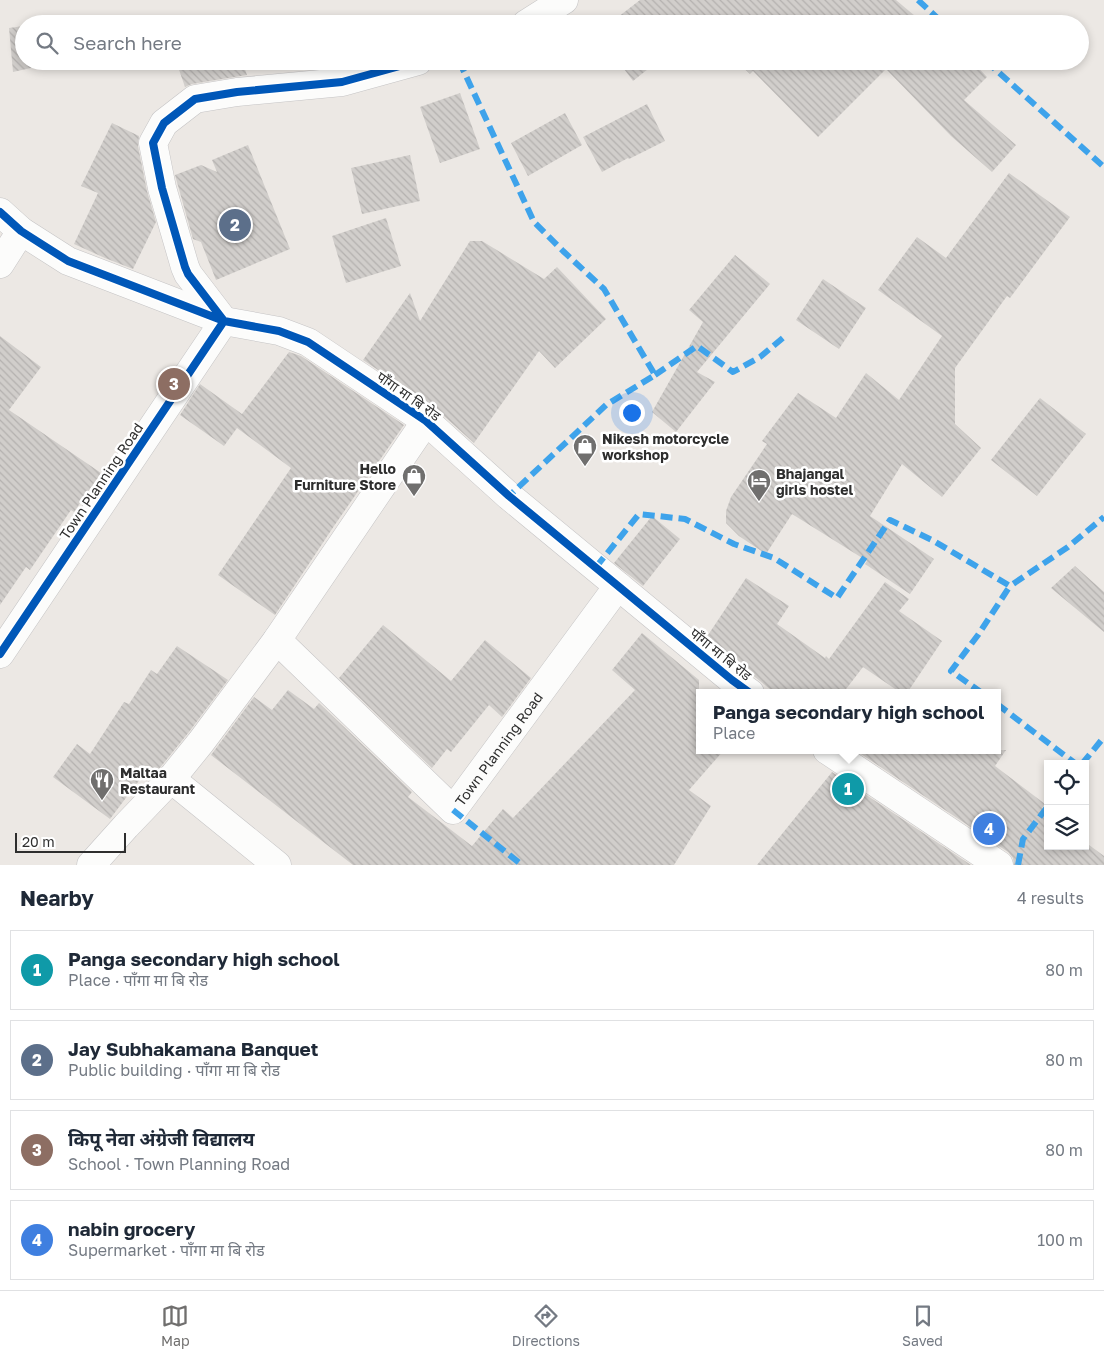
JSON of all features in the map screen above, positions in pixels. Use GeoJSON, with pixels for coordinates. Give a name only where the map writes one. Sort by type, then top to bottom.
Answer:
{"type":"FeatureCollection","features":[{"type":"Feature","properties":{"kind":"street"},"geometry":{"type":"LineString","coordinates":[[540,15],[564,0]]}},
{"type":"Feature","properties":{"kind":"street"},"geometry":{"type":"LineString","coordinates":[[224,321],[188,274],[182,258],[162,188],[153,143],[164,123],[195,99],[237,92],[342,82],[385,70]]}},
{"type":"Feature","properties":{"kind":"street","name":"पाँगा मा बि रोड"},"geometry":{"type":"LineString","coordinates":[[0,212],[21,231],[68,261],[224,321],[279,331],[308,342],[426,421],[509,496],[744,689]]}},
{"type":"Feature","properties":{"kind":"street"},"geometry":{"type":"LineString","coordinates":[[0,264],[21,231]]}},
{"type":"Feature","properties":{"kind":"street","name":"Town Planning Road"},"geometry":{"type":"LineString","coordinates":[[0,654],[224,321]]}},
{"type":"Feature","properties":{"kind":"street"},"geometry":{"type":"LineString","coordinates":[[91,865],[171,779],[278,640],[426,421]]}},
{"type":"Feature","properties":{"kind":"street","name":"Town Planning Road"},"geometry":{"type":"LineString","coordinates":[[278,640],[453,810],[618,586]]}},
{"type":"Feature","properties":{"kind":"street"},"geometry":{"type":"LineString","coordinates":[[833,754],[999,865]]}},
{"type":"Feature","properties":{"kind":"street"},"geometry":{"type":"LineString","coordinates":[[171,779],[276,865]]}},
{"type":"Feature","properties":{"kind":"building"},"geometry":{"type":"Polygon","coordinates":[[[640,0],[896,0],[914,15],[621,15],[640,0]]]}},
{"type":"Feature","properties":{"kind":"building"},"geometry":{"type":"Polygon","coordinates":[[[15,27],[15,70],[22,70],[13,72],[9,28],[15,27]]]}},
{"type":"Feature","properties":{"kind":"building"},"geometry":{"type":"Polygon","coordinates":[[[179,70],[245,70],[247,75],[192,84],[185,87],[179,70]]]}},
{"type":"Feature","properties":{"kind":"building"},"geometry":{"type":"Polygon","coordinates":[[[625,70],[647,70],[633,81],[625,70]]]}},
{"type":"Feature","properties":{"kind":"building"},"geometry":{"type":"Polygon","coordinates":[[[746,70],[885,70],[818,137],[753,71],[750,74],[746,70]]]}},
{"type":"Feature","properties":{"kind":"building"},"geometry":{"type":"Polygon","coordinates":[[[887,70],[980,70],[987,77],[964,100],[1016,145],[992,172],[951,136],[887,70]]]}},
{"type":"Feature","properties":{"kind":"building"},"geometry":{"type":"Polygon","coordinates":[[[460,93],[480,149],[440,163],[420,107],[460,93]]]}},
{"type":"Feature","properties":{"kind":"building"},"geometry":{"type":"Polygon","coordinates":[[[647,104],[665,141],[602,172],[583,137],[647,104]]]}},
{"type":"Feature","properties":{"kind":"building"},"geometry":{"type":"Polygon","coordinates":[[[565,113],[582,145],[528,176],[511,143],[565,113]]]}},
{"type":"Feature","properties":{"kind":"building"},"geometry":{"type":"Polygon","coordinates":[[[112,123],[139,136],[138,146],[147,191],[156,222],[133,269],[74,244],[98,193],[81,186],[112,123]]]}},
{"type":"Feature","properties":{"kind":"building"},"geometry":{"type":"Polygon","coordinates":[[[248,145],[290,249],[216,280],[201,242],[193,239],[175,175],[201,165],[217,172],[212,160],[248,145]]]}},
{"type":"Feature","properties":{"kind":"building"},"geometry":{"type":"Polygon","coordinates":[[[410,155],[420,201],[362,214],[351,168],[410,155]]]}},
{"type":"Feature","properties":{"kind":"building"},"geometry":{"type":"Polygon","coordinates":[[[1009,173],[1070,217],[1010,298],[1007,296],[955,368],[955,424],[981,448],[942,497],[902,464],[870,516],[934,559],[910,594],[865,564],[867,561],[792,514],[766,554],[739,536],[726,523],[726,511],[731,497],[767,444],[762,441],[798,393],[836,418],[866,373],[899,400],[942,336],[878,290],[917,237],[946,258],[1009,173]]]}},
{"type":"Feature","properties":{"kind":"building"},"geometry":{"type":"Polygon","coordinates":[[[386,218],[401,266],[346,283],[332,236],[386,218]]]}},
{"type":"Feature","properties":{"kind":"building"},"geometry":{"type":"Polygon","coordinates":[[[470,241],[482,241],[544,279],[557,267],[606,319],[555,368],[539,351],[474,443],[435,408],[363,360],[410,293],[420,321],[470,241]]]}},
{"type":"Feature","properties":{"kind":"building"},"geometry":{"type":"Polygon","coordinates":[[[735,255],[770,284],[697,372],[715,382],[676,432],[652,412],[703,322],[689,310],[735,255]]]}},
{"type":"Feature","properties":{"kind":"building"},"geometry":{"type":"Polygon","coordinates":[[[823,279],[866,308],[839,349],[796,320],[823,279]]]}},
{"type":"Feature","properties":{"kind":"building"},"geometry":{"type":"Polygon","coordinates":[[[0,336],[41,367],[9,410],[101,473],[74,512],[71,510],[30,570],[26,567],[0,605],[0,336]]]}},
{"type":"Feature","properties":{"kind":"building"},"geometry":{"type":"Polygon","coordinates":[[[289,352],[301,356],[404,425],[275,615],[218,575],[291,468],[237,428],[224,446],[180,415],[200,384],[242,414],[289,352]]]}},
{"type":"Feature","properties":{"kind":"building"},"geometry":{"type":"Polygon","coordinates":[[[1040,398],[1086,434],[1037,496],[991,460],[1040,398]]]}},
{"type":"Feature","properties":{"kind":"building"},"geometry":{"type":"Polygon","coordinates":[[[652,516],[680,539],[643,586],[614,563],[652,516]]]}},
{"type":"Feature","properties":{"kind":"building"},"geometry":{"type":"Polygon","coordinates":[[[1075,566],[1104,592],[1104,632],[1051,588],[1075,566]]]}},
{"type":"Feature","properties":{"kind":"building"},"geometry":{"type":"Polygon","coordinates":[[[746,578],[789,606],[777,624],[825,658],[826,656],[829,659],[885,582],[909,599],[899,611],[942,641],[910,689],[895,689],[863,667],[846,689],[770,689],[706,638],[746,578]]]}},
{"type":"Feature","properties":{"kind":"building"},"geometry":{"type":"Polygon","coordinates":[[[383,625],[451,681],[485,640],[531,678],[502,717],[489,705],[451,752],[447,749],[432,768],[339,678],[383,625]]]}},
{"type":"Feature","properties":{"kind":"building"},"geometry":{"type":"Polygon","coordinates":[[[642,633],[699,680],[699,689],[696,689],[696,754],[720,754],[689,790],[711,806],[674,865],[353,865],[211,755],[254,697],[272,710],[288,690],[314,709],[319,703],[412,792],[408,797],[472,846],[503,809],[513,818],[635,690],[612,670],[642,633]]]}},
{"type":"Feature","properties":{"kind":"building"},"geometry":{"type":"Polygon","coordinates":[[[177,646],[228,680],[159,769],[157,771],[150,766],[110,819],[53,777],[77,744],[90,754],[124,702],[129,704],[151,670],[157,674],[177,646]]]}},
{"type":"Feature","properties":{"kind":"building"},"geometry":{"type":"Polygon","coordinates":[[[1001,750],[1006,750],[995,766],[1044,803],[1042,808],[1044,810],[1044,850],[1089,850],[1089,845],[1104,856],[1104,865],[1014,865],[1013,858],[1008,852],[861,754],[1001,754],[1001,750]]]}},
{"type":"Feature","properties":{"kind":"building"},"geometry":{"type":"Polygon","coordinates":[[[832,772],[971,865],[757,865],[832,772]]]}},
{"type":"Feature","properties":{"kind":"marked path"},"geometry":{"type":"LineString","coordinates":[[918,0],[934,15]]}},
{"type":"Feature","properties":{"kind":"marked path"},"geometry":{"type":"LineString","coordinates":[[463,70],[534,222],[604,289],[655,375],[606,405],[509,496]]}},
{"type":"Feature","properties":{"kind":"marked path"},"geometry":{"type":"LineString","coordinates":[[996,70],[1104,167]]}},
{"type":"Feature","properties":{"kind":"marked path"},"geometry":{"type":"LineString","coordinates":[[655,375],[697,346],[733,372],[760,357],[784,337]]}},
{"type":"Feature","properties":{"kind":"marked path"},"geometry":{"type":"LineString","coordinates":[[596,567],[639,514],[685,519],[734,544],[774,558],[837,598],[890,520],[932,540],[1010,586],[1068,547],[1104,517]]}},
{"type":"Feature","properties":{"kind":"marked path"},"geometry":{"type":"LineString","coordinates":[[976,689],[951,671],[978,635],[1010,586]]}},
{"type":"Feature","properties":{"kind":"marked path"},"geometry":{"type":"LineString","coordinates":[[1001,707],[1071,760]]}},
{"type":"Feature","properties":{"kind":"marked path"},"geometry":{"type":"LineString","coordinates":[[1085,760],[1104,737]]}},
{"type":"Feature","properties":{"kind":"marked path"},"geometry":{"type":"LineString","coordinates":[[453,810],[522,865]]}},
{"type":"Feature","properties":{"kind":"marked path"},"geometry":{"type":"LineString","coordinates":[[1018,865],[1023,839],[1044,811]]}},
{"type":"Feature","properties":{"kind":"cycle path"},"geometry":{"type":"LineString","coordinates":[[0,654],[224,321],[188,274],[185,267],[162,188],[153,143],[164,123],[195,99],[237,92],[342,82],[385,70]]}},
{"type":"Feature","properties":{"kind":"cycle path"},"geometry":{"type":"LineString","coordinates":[[0,212],[21,231],[68,261],[224,321],[279,331],[308,342],[426,421],[509,496],[744,689]]}},
{"type":"Feature","properties":{"kind":"place","name":"Jay Subhakamana Banquet"},"geometry":{"type":"Point","coordinates":[235,225]}},
{"type":"Feature","properties":{"kind":"place","name":"किपू नेवा अंग्रेजी विद्यालय"},"geometry":{"type":"Point","coordinates":[174,384]}},
{"type":"Feature","properties":{"kind":"place","name":"Nikesh motorcycle workshop"},"geometry":{"type":"Point","coordinates":[585,467]}},
{"type":"Feature","properties":{"kind":"place","name":"Hello Furniture Store"},"geometry":{"type":"Point","coordinates":[414,497]}},
{"type":"Feature","properties":{"kind":"place","name":"Bhajangal girls hostel"},"geometry":{"type":"Point","coordinates":[759,502]}},
{"type":"Feature","properties":{"kind":"place","name":"Panga secondary high school"},"geometry":{"type":"Point","coordinates":[848,789]}},
{"type":"Feature","properties":{"kind":"place","name":"Maltaa Restaurant"},"geometry":{"type":"Point","coordinates":[102,801]}},
{"type":"Feature","properties":{"kind":"place","name":"nabin grocery"},"geometry":{"type":"Point","coordinates":[989,829]}}]}
